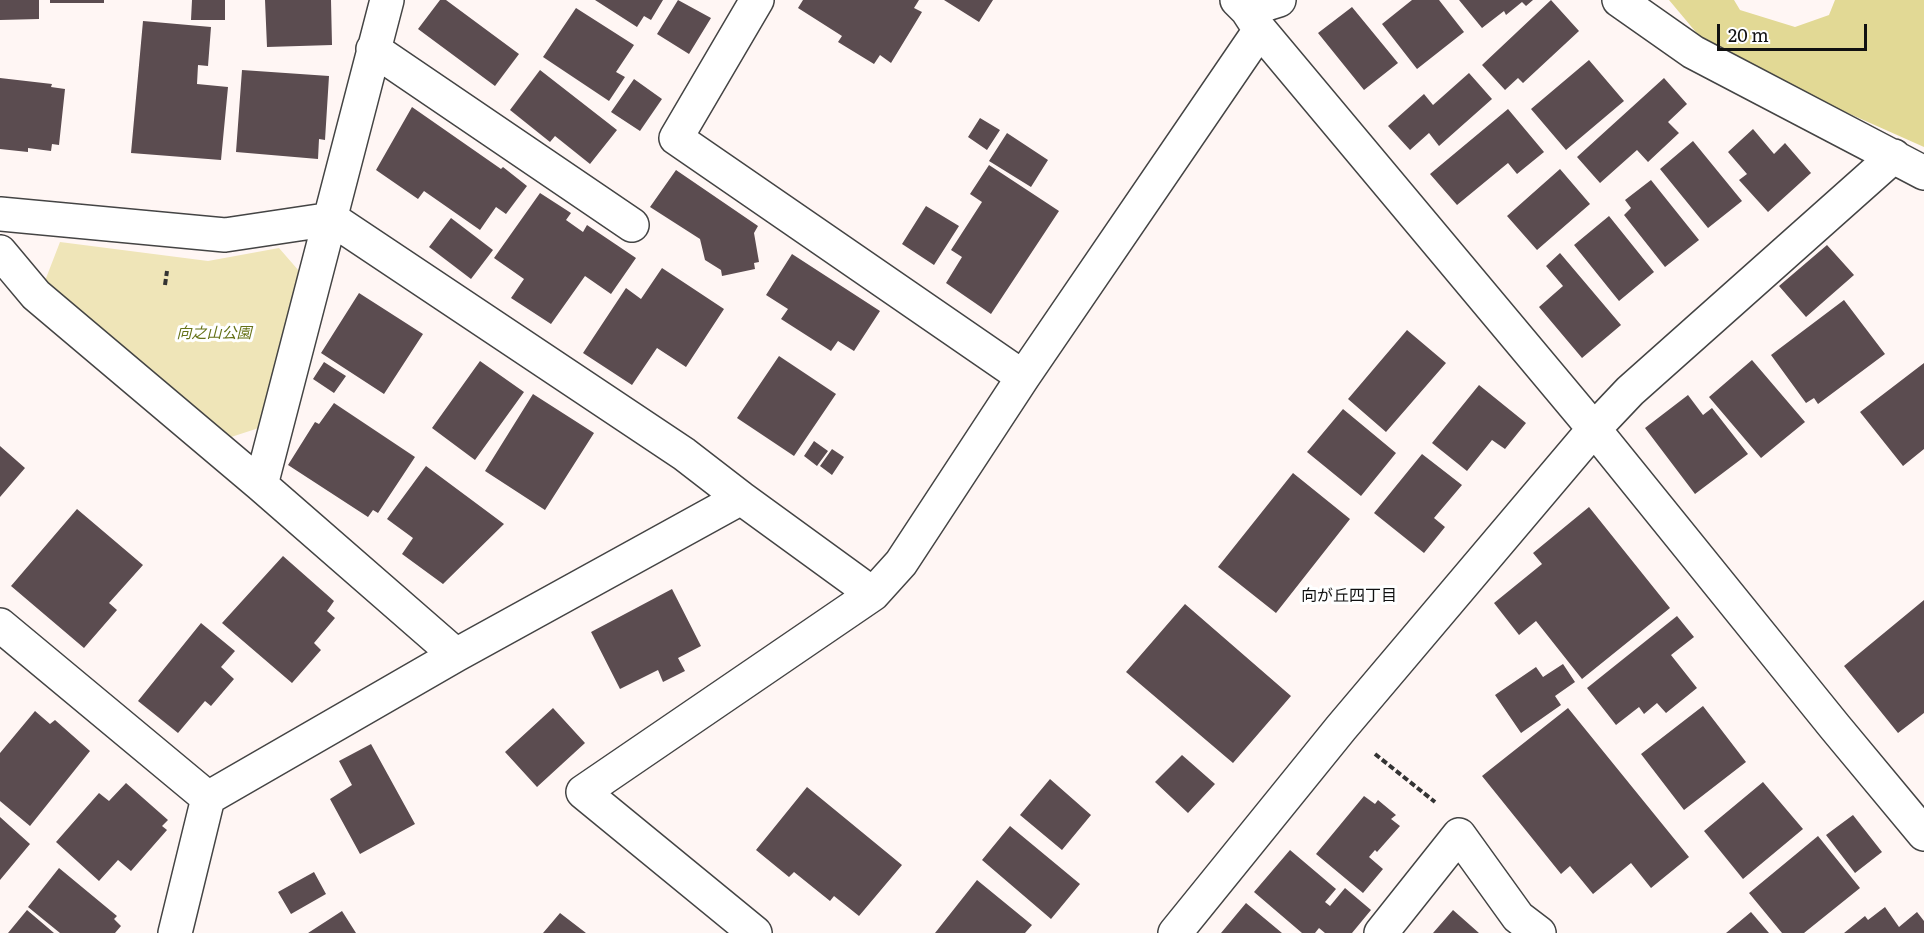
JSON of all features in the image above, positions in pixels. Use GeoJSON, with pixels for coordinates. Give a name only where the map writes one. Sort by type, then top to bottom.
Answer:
{"type":"FeatureCollection","features":[{"type":"Feature","properties":{"kind":"street"},"geometry":{"type":"LineString","coordinates":[[261,485],[332,219],[387,0]]}},
{"type":"Feature","properties":{"kind":"street"},"geometry":{"type":"LineString","coordinates":[[757,0],[676,138],[1023,377]]}},
{"type":"Feature","properties":{"kind":"street"},"geometry":{"type":"LineString","coordinates":[[755,933],[583,792],[873,594],[901,563],[1023,377],[1248,13],[1279,0]]}},
{"type":"Feature","properties":{"kind":"street"},"geometry":{"type":"LineString","coordinates":[[1619,0],[1693,52],[1924,173]]}},
{"type":"Feature","properties":{"kind":"street"},"geometry":{"type":"LineString","coordinates":[[1248,13],[1594,429],[1835,728],[1924,834]]}},
{"type":"Feature","properties":{"kind":"street"},"geometry":{"type":"LineString","coordinates":[[373,49],[632,225]]}},
{"type":"Feature","properties":{"kind":"street"},"geometry":{"type":"LineString","coordinates":[[1175,933],[1341,728],[1594,429],[1630,391],[1894,156]]}},
{"type":"Feature","properties":{"kind":"street"},"geometry":{"type":"LineString","coordinates":[[0,214],[225,235],[332,219],[684,454],[873,594]]}},
{"type":"Feature","properties":{"kind":"street"},"geometry":{"type":"LineString","coordinates":[[0,252],[36,295],[261,485],[456,655]]}},
{"type":"Feature","properties":{"kind":"street"},"geometry":{"type":"LineString","coordinates":[[175,933],[208,798],[456,655],[741,498]]}},
{"type":"Feature","properties":{"kind":"street"},"geometry":{"type":"LineString","coordinates":[[0,625],[208,798]]}},
{"type":"Feature","properties":{"kind":"street"},"geometry":{"type":"LineString","coordinates":[[1381,933],[1460,835],[1518,917],[1539,933]]}},
{"type":"Feature","properties":{"kind":"path"},"geometry":{"type":"LineString","coordinates":[[1370,750],[1440,806]]}},
{"type":"Feature","properties":{"kind":"green space","name":"向之山公園"},"geometry":{"type":"Polygon","coordinates":[[[60,242],[208,261],[279,248],[306,279],[265,426],[225,439],[43,286],[60,242]]]}},
{"type":"Feature","properties":{"kind":"shaded area"},"geometry":{"type":"Polygon","coordinates":[[[1669,0],[1734,0],[1740,10],[1795,27],[1829,15],[1835,0],[1924,0],[1924,147],[1814,98],[1700,37],[1669,0]]]}},
{"type":"Feature","properties":{"kind":"building"},"geometry":{"type":"Polygon","coordinates":[[[0,0],[39,0],[39,19],[0,20],[0,0]]]}},
{"type":"Feature","properties":{"kind":"building"},"geometry":{"type":"Polygon","coordinates":[[[50,0],[104,0],[104,3],[50,3],[50,0]]]}},
{"type":"Feature","properties":{"kind":"building"},"geometry":{"type":"Polygon","coordinates":[[[192,0],[225,0],[225,20],[191,20],[192,0]]]}},
{"type":"Feature","properties":{"kind":"building"},"geometry":{"type":"Polygon","coordinates":[[[265,0],[331,0],[332,45],[267,47],[265,0]]]}},
{"type":"Feature","properties":{"kind":"building"},"geometry":{"type":"Polygon","coordinates":[[[440,0],[446,0],[519,54],[495,86],[418,29],[440,0]]]}},
{"type":"Feature","properties":{"kind":"building"},"geometry":{"type":"Polygon","coordinates":[[[595,0],[663,0],[651,20],[644,16],[637,27],[595,0]]]}},
{"type":"Feature","properties":{"kind":"building"},"geometry":{"type":"Polygon","coordinates":[[[678,0],[711,18],[689,54],[657,34],[678,0]]]}},
{"type":"Feature","properties":{"kind":"building"},"geometry":{"type":"Polygon","coordinates":[[[803,0],[919,0],[914,8],[922,12],[891,63],[880,55],[874,64],[838,42],[842,36],[798,8],[803,0]]]}},
{"type":"Feature","properties":{"kind":"building"},"geometry":{"type":"Polygon","coordinates":[[[944,0],[993,0],[979,22],[944,0]]]}},
{"type":"Feature","properties":{"kind":"building"},"geometry":{"type":"Polygon","coordinates":[[[1412,0],[1439,0],[1464,32],[1417,69],[1382,24],[1412,0]]]}},
{"type":"Feature","properties":{"kind":"building"},"geometry":{"type":"Polygon","coordinates":[[[1459,0],[1533,0],[1526,6],[1522,2],[1506,15],[1504,11],[1482,28],[1459,0]]]}},
{"type":"Feature","properties":{"kind":"building"},"geometry":{"type":"Polygon","coordinates":[[[1551,0],[1579,31],[1523,83],[1518,78],[1505,90],[1482,65],[1551,0]]]}},
{"type":"Feature","properties":{"kind":"building"},"geometry":{"type":"Polygon","coordinates":[[[1352,7],[1398,63],[1364,90],[1318,33],[1352,7]]]}},
{"type":"Feature","properties":{"kind":"building"},"geometry":{"type":"Polygon","coordinates":[[[576,8],[634,45],[616,72],[625,77],[609,101],[543,57],[576,8]]]}},
{"type":"Feature","properties":{"kind":"building"},"geometry":{"type":"Polygon","coordinates":[[[143,21],[211,27],[208,66],[198,65],[197,84],[228,87],[221,160],[131,153],[143,21]]]}},
{"type":"Feature","properties":{"kind":"building"},"geometry":{"type":"Polygon","coordinates":[[[1589,60],[1624,101],[1566,150],[1531,109],[1589,60]]]}},
{"type":"Feature","properties":{"kind":"building"},"geometry":{"type":"Polygon","coordinates":[[[242,70],[329,76],[325,140],[319,139],[318,159],[236,152],[242,70]]]}},
{"type":"Feature","properties":{"kind":"building"},"geometry":{"type":"Polygon","coordinates":[[[540,70],[617,130],[590,164],[555,136],[550,142],[510,110],[540,70]]]}},
{"type":"Feature","properties":{"kind":"building"},"geometry":{"type":"Polygon","coordinates":[[[1469,73],[1492,99],[1439,146],[1429,133],[1410,150],[1388,126],[1424,94],[1433,105],[1469,73]]]}},
{"type":"Feature","properties":{"kind":"building"},"geometry":{"type":"Polygon","coordinates":[[[0,78],[52,84],[51,87],[65,89],[59,145],[52,144],[51,151],[28,148],[28,152],[0,149],[0,78]]]}},
{"type":"Feature","properties":{"kind":"building"},"geometry":{"type":"Polygon","coordinates":[[[1664,78],[1687,104],[1668,122],[1679,133],[1648,162],[1637,150],[1600,183],[1577,157],[1664,78]]]}},
{"type":"Feature","properties":{"kind":"building"},"geometry":{"type":"Polygon","coordinates":[[[634,79],[662,99],[640,131],[611,112],[634,79]]]}},
{"type":"Feature","properties":{"kind":"building"},"geometry":{"type":"Polygon","coordinates":[[[412,107],[501,169],[503,167],[527,186],[506,214],[496,207],[480,230],[424,191],[418,199],[376,170],[412,107]]]}},
{"type":"Feature","properties":{"kind":"building"},"geometry":{"type":"Polygon","coordinates":[[[1508,109],[1544,152],[1517,174],[1508,163],[1457,205],[1430,174],[1508,109]]]}},
{"type":"Feature","properties":{"kind":"building"},"geometry":{"type":"Polygon","coordinates":[[[980,118],[1000,130],[987,150],[968,137],[980,118]]]}},
{"type":"Feature","properties":{"kind":"building"},"geometry":{"type":"Polygon","coordinates":[[[1753,129],[1774,154],[1785,143],[1811,173],[1768,212],[1739,180],[1747,174],[1728,152],[1753,129]]]}},
{"type":"Feature","properties":{"kind":"building"},"geometry":{"type":"Polygon","coordinates":[[[1007,133],[1048,160],[1031,187],[989,161],[1007,133]]]}},
{"type":"Feature","properties":{"kind":"building"},"geometry":{"type":"Polygon","coordinates":[[[1693,141],[1742,201],[1708,228],[1660,169],[1693,141]]]}},
{"type":"Feature","properties":{"kind":"building"},"geometry":{"type":"Polygon","coordinates":[[[989,165],[1059,211],[991,314],[946,283],[962,257],[951,250],[982,202],[970,194],[989,165]]]}},
{"type":"Feature","properties":{"kind":"building"},"geometry":{"type":"Polygon","coordinates":[[[1560,169],[1590,204],[1537,250],[1507,216],[1560,169]]]}},
{"type":"Feature","properties":{"kind":"building"},"geometry":{"type":"Polygon","coordinates":[[[676,170],[758,226],[754,233],[759,262],[754,263],[755,269],[722,276],[721,270],[705,260],[700,239],[650,207],[676,170]]]}},
{"type":"Feature","properties":{"kind":"building"},"geometry":{"type":"Polygon","coordinates":[[[1651,180],[1699,240],[1665,267],[1624,215],[1631,208],[1625,200],[1651,180]]]}},
{"type":"Feature","properties":{"kind":"building"},"geometry":{"type":"Polygon","coordinates":[[[540,193],[571,213],[566,220],[583,232],[587,225],[636,258],[611,294],[585,276],[551,324],[511,298],[524,279],[494,258],[540,193]]]}},
{"type":"Feature","properties":{"kind":"building"},"geometry":{"type":"Polygon","coordinates":[[[926,206],[959,226],[934,265],[902,244],[926,206]]]}},
{"type":"Feature","properties":{"kind":"building"},"geometry":{"type":"Polygon","coordinates":[[[1609,216],[1654,272],[1619,301],[1574,245],[1609,216]]]}},
{"type":"Feature","properties":{"kind":"building"},"geometry":{"type":"Polygon","coordinates":[[[451,218],[493,250],[471,279],[429,247],[451,218]]]}},
{"type":"Feature","properties":{"kind":"building"},"geometry":{"type":"Polygon","coordinates":[[[1827,245],[1854,275],[1806,317],[1779,286],[1827,245]]]}},
{"type":"Feature","properties":{"kind":"building"},"geometry":{"type":"Polygon","coordinates":[[[1560,253],[1621,325],[1582,358],[1539,307],[1563,286],[1546,266],[1560,253]]]}},
{"type":"Feature","properties":{"kind":"building"},"geometry":{"type":"Polygon","coordinates":[[[792,254],[880,311],[854,351],[838,341],[831,351],[781,319],[788,309],[766,295],[792,254]]]}},
{"type":"Feature","properties":{"kind":"building"},"geometry":{"type":"Polygon","coordinates":[[[662,268],[724,309],[686,367],[657,348],[632,385],[583,353],[626,288],[641,299],[662,268]]]}},
{"type":"Feature","properties":{"kind":"building"},"geometry":{"type":"Polygon","coordinates":[[[359,293],[423,334],[384,394],[321,353],[359,293]]]}},
{"type":"Feature","properties":{"kind":"building"},"geometry":{"type":"Polygon","coordinates":[[[1844,300],[1885,354],[1818,404],[1814,398],[1806,403],[1771,355],[1844,300]]]}},
{"type":"Feature","properties":{"kind":"building"},"geometry":{"type":"Polygon","coordinates":[[[1407,330],[1446,363],[1386,432],[1348,399],[1407,330]]]}},
{"type":"Feature","properties":{"kind":"building"},"geometry":{"type":"Polygon","coordinates":[[[779,356],[836,394],[794,456],[737,418],[779,356]]]}},
{"type":"Feature","properties":{"kind":"building"},"geometry":{"type":"Polygon","coordinates":[[[1752,360],[1805,422],[1761,458],[1709,397],[1752,360]]]}},
{"type":"Feature","properties":{"kind":"building"},"geometry":{"type":"Polygon","coordinates":[[[480,361],[524,392],[475,460],[432,428],[480,361]]]}},
{"type":"Feature","properties":{"kind":"building"},"geometry":{"type":"Polygon","coordinates":[[[324,362],[346,376],[334,393],[313,379],[324,362]]]}},
{"type":"Feature","properties":{"kind":"building"},"geometry":{"type":"Polygon","coordinates":[[[1924,363],[1924,449],[1903,466],[1860,412],[1924,363]]]}},
{"type":"Feature","properties":{"kind":"building"},"geometry":{"type":"Polygon","coordinates":[[[1479,385],[1526,423],[1505,449],[1492,440],[1467,471],[1432,443],[1479,385]]]}},
{"type":"Feature","properties":{"kind":"building"},"geometry":{"type":"Polygon","coordinates":[[[533,394],[594,433],[545,510],[485,471],[533,394]]]}},
{"type":"Feature","properties":{"kind":"building"},"geometry":{"type":"Polygon","coordinates":[[[1688,395],[1703,415],[1712,408],[1748,454],[1695,494],[1645,428],[1688,395]]]}},
{"type":"Feature","properties":{"kind":"building"},"geometry":{"type":"Polygon","coordinates":[[[334,403],[415,457],[378,513],[373,510],[368,517],[288,465],[315,422],[319,424],[334,403]]]}},
{"type":"Feature","properties":{"kind":"building"},"geometry":{"type":"Polygon","coordinates":[[[1343,409],[1396,453],[1361,496],[1307,452],[1343,409]]]}},
{"type":"Feature","properties":{"kind":"building"},"geometry":{"type":"Polygon","coordinates":[[[814,441],[828,451],[817,466],[804,456],[814,441]]]}},
{"type":"Feature","properties":{"kind":"building"},"geometry":{"type":"Polygon","coordinates":[[[0,446],[25,468],[0,497],[0,446]]]}},
{"type":"Feature","properties":{"kind":"building"},"geometry":{"type":"Polygon","coordinates":[[[832,449],[844,457],[832,475],[820,466],[832,449]]]}},
{"type":"Feature","properties":{"kind":"building"},"geometry":{"type":"Polygon","coordinates":[[[1422,454],[1462,485],[1434,518],[1445,527],[1424,553],[1374,513],[1422,454]]]}},
{"type":"Feature","properties":{"kind":"building"},"geometry":{"type":"Polygon","coordinates":[[[426,466],[504,524],[443,584],[402,554],[413,538],[387,519],[426,466]]]}},
{"type":"Feature","properties":{"kind":"building"},"geometry":{"type":"Polygon","coordinates":[[[1293,473],[1350,519],[1276,613],[1218,567],[1293,473]]]}},
{"type":"Feature","properties":{"kind":"building"},"geometry":{"type":"Polygon","coordinates":[[[1589,507],[1670,608],[1582,679],[1536,621],[1519,635],[1494,603],[1542,564],[1533,553],[1589,507]]]}},
{"type":"Feature","properties":{"kind":"building"},"geometry":{"type":"Polygon","coordinates":[[[77,509],[143,565],[109,603],[117,610],[84,648],[11,586],[77,509]]]}},
{"type":"Feature","properties":{"kind":"building"},"geometry":{"type":"Polygon","coordinates":[[[283,556],[334,601],[327,611],[335,618],[314,643],[321,650],[292,683],[222,623],[283,556]]]}},
{"type":"Feature","properties":{"kind":"building"},"geometry":{"type":"Polygon","coordinates":[[[672,589],[701,646],[678,658],[685,671],[663,682],[658,670],[620,689],[591,632],[672,589]]]}},
{"type":"Feature","properties":{"kind":"building"},"geometry":{"type":"Polygon","coordinates":[[[1924,600],[1924,713],[1898,733],[1844,666],[1924,600]]]}},
{"type":"Feature","properties":{"kind":"building"},"geometry":{"type":"Polygon","coordinates":[[[1185,604],[1291,696],[1233,763],[1126,672],[1185,604]]]}},
{"type":"Feature","properties":{"kind":"building"},"geometry":{"type":"Polygon","coordinates":[[[1677,616],[1694,637],[1671,655],[1697,688],[1666,713],[1657,703],[1644,714],[1639,707],[1616,725],[1587,688],[1677,616]]]}},
{"type":"Feature","properties":{"kind":"building"},"geometry":{"type":"Polygon","coordinates":[[[201,623],[235,651],[221,667],[234,679],[211,706],[205,701],[178,733],[138,701],[201,623]]]}},
{"type":"Feature","properties":{"kind":"building"},"geometry":{"type":"Polygon","coordinates":[[[1563,664],[1575,682],[1555,696],[1561,705],[1521,733],[1495,695],[1536,667],[1543,677],[1563,664]]]}},
{"type":"Feature","properties":{"kind":"building"},"geometry":{"type":"Polygon","coordinates":[[[1703,706],[1746,762],[1684,810],[1641,754],[1703,706]]]}},
{"type":"Feature","properties":{"kind":"building"},"geometry":{"type":"Polygon","coordinates":[[[553,708],[585,743],[537,787],[505,752],[553,708]]]}},
{"type":"Feature","properties":{"kind":"building"},"geometry":{"type":"Polygon","coordinates":[[[1568,708],[1689,857],[1651,888],[1631,863],[1593,894],[1570,866],[1561,874],[1482,776],[1568,708]]]}},
{"type":"Feature","properties":{"kind":"building"},"geometry":{"type":"Polygon","coordinates":[[[35,711],[50,724],[55,720],[90,751],[30,826],[0,801],[0,753],[35,711]]]}},
{"type":"Feature","properties":{"kind":"building"},"geometry":{"type":"Polygon","coordinates":[[[371,744],[415,824],[360,854],[330,799],[352,785],[339,761],[371,744]]]}},
{"type":"Feature","properties":{"kind":"building"},"geometry":{"type":"Polygon","coordinates":[[[1182,755],[1215,784],[1188,813],[1155,782],[1182,755]]]}},
{"type":"Feature","properties":{"kind":"building"},"geometry":{"type":"Polygon","coordinates":[[[1050,779],[1091,815],[1062,850],[1020,815],[1050,779]]]}},
{"type":"Feature","properties":{"kind":"building"},"geometry":{"type":"Polygon","coordinates":[[[1763,782],[1803,829],[1743,879],[1704,831],[1763,782]]]}},
{"type":"Feature","properties":{"kind":"building"},"geometry":{"type":"Polygon","coordinates":[[[126,783],[168,820],[162,826],[167,830],[131,871],[118,860],[99,881],[56,842],[99,793],[109,801],[126,783]]]}},
{"type":"Feature","properties":{"kind":"building"},"geometry":{"type":"Polygon","coordinates":[[[807,787],[902,865],[859,916],[834,896],[830,901],[794,872],[789,877],[756,850],[807,787]]]}},
{"type":"Feature","properties":{"kind":"building"},"geometry":{"type":"Polygon","coordinates":[[[1364,796],[1375,804],[1378,800],[1396,815],[1391,819],[1400,826],[1377,852],[1375,850],[1369,857],[1383,869],[1363,893],[1316,854],[1364,796]]]}},
{"type":"Feature","properties":{"kind":"building"},"geometry":{"type":"Polygon","coordinates":[[[1853,815],[1882,852],[1855,873],[1826,835],[1853,815]]]}},
{"type":"Feature","properties":{"kind":"building"},"geometry":{"type":"Polygon","coordinates":[[[0,817],[30,844],[0,880],[0,817]]]}},
{"type":"Feature","properties":{"kind":"building"},"geometry":{"type":"Polygon","coordinates":[[[1010,826],[1080,884],[1051,919],[982,860],[1010,826]]]}},
{"type":"Feature","properties":{"kind":"building"},"geometry":{"type":"Polygon","coordinates":[[[1818,836],[1860,888],[1804,933],[1782,933],[1749,893],[1818,836]]]}},
{"type":"Feature","properties":{"kind":"building"},"geometry":{"type":"Polygon","coordinates":[[[1290,850],[1336,889],[1325,902],[1330,906],[1345,888],[1371,910],[1352,933],[1325,933],[1319,928],[1315,933],[1302,933],[1254,892],[1290,850]]]}},
{"type":"Feature","properties":{"kind":"building"},"geometry":{"type":"Polygon","coordinates":[[[59,868],[117,916],[114,919],[121,926],[115,933],[60,933],[28,907],[59,868]]]}},
{"type":"Feature","properties":{"kind":"building"},"geometry":{"type":"Polygon","coordinates":[[[314,872],[326,894],[291,914],[278,892],[314,872]]]}},
{"type":"Feature","properties":{"kind":"building"},"geometry":{"type":"Polygon","coordinates":[[[977,880],[1032,925],[1025,933],[935,933],[977,880]]]}},
{"type":"Feature","properties":{"kind":"building"},"geometry":{"type":"Polygon","coordinates":[[[1246,903],[1282,933],[1221,933],[1246,903]]]}},
{"type":"Feature","properties":{"kind":"building"},"geometry":{"type":"Polygon","coordinates":[[[1885,907],[1899,927],[1917,912],[1924,921],[1924,933],[1844,933],[1865,916],[1868,920],[1885,907]]]}},
{"type":"Feature","properties":{"kind":"building"},"geometry":{"type":"Polygon","coordinates":[[[27,910],[54,933],[8,933],[27,910]]]}},
{"type":"Feature","properties":{"kind":"building"},"geometry":{"type":"Polygon","coordinates":[[[1453,910],[1479,933],[1433,933],[1453,910]]]}},
{"type":"Feature","properties":{"kind":"building"},"geometry":{"type":"Polygon","coordinates":[[[342,911],[356,933],[308,933],[342,911]]]}},
{"type":"Feature","properties":{"kind":"building"},"geometry":{"type":"Polygon","coordinates":[[[1751,912],[1769,933],[1726,933],[1751,912]]]}},
{"type":"Feature","properties":{"kind":"building"},"geometry":{"type":"Polygon","coordinates":[[[560,913],[586,933],[543,933],[560,913]]]}},
{"type":"Feature","properties":{"kind":"district","name":"向が丘四丁目"},"geometry":{"type":"Point","coordinates":[1349,596]}}]}
